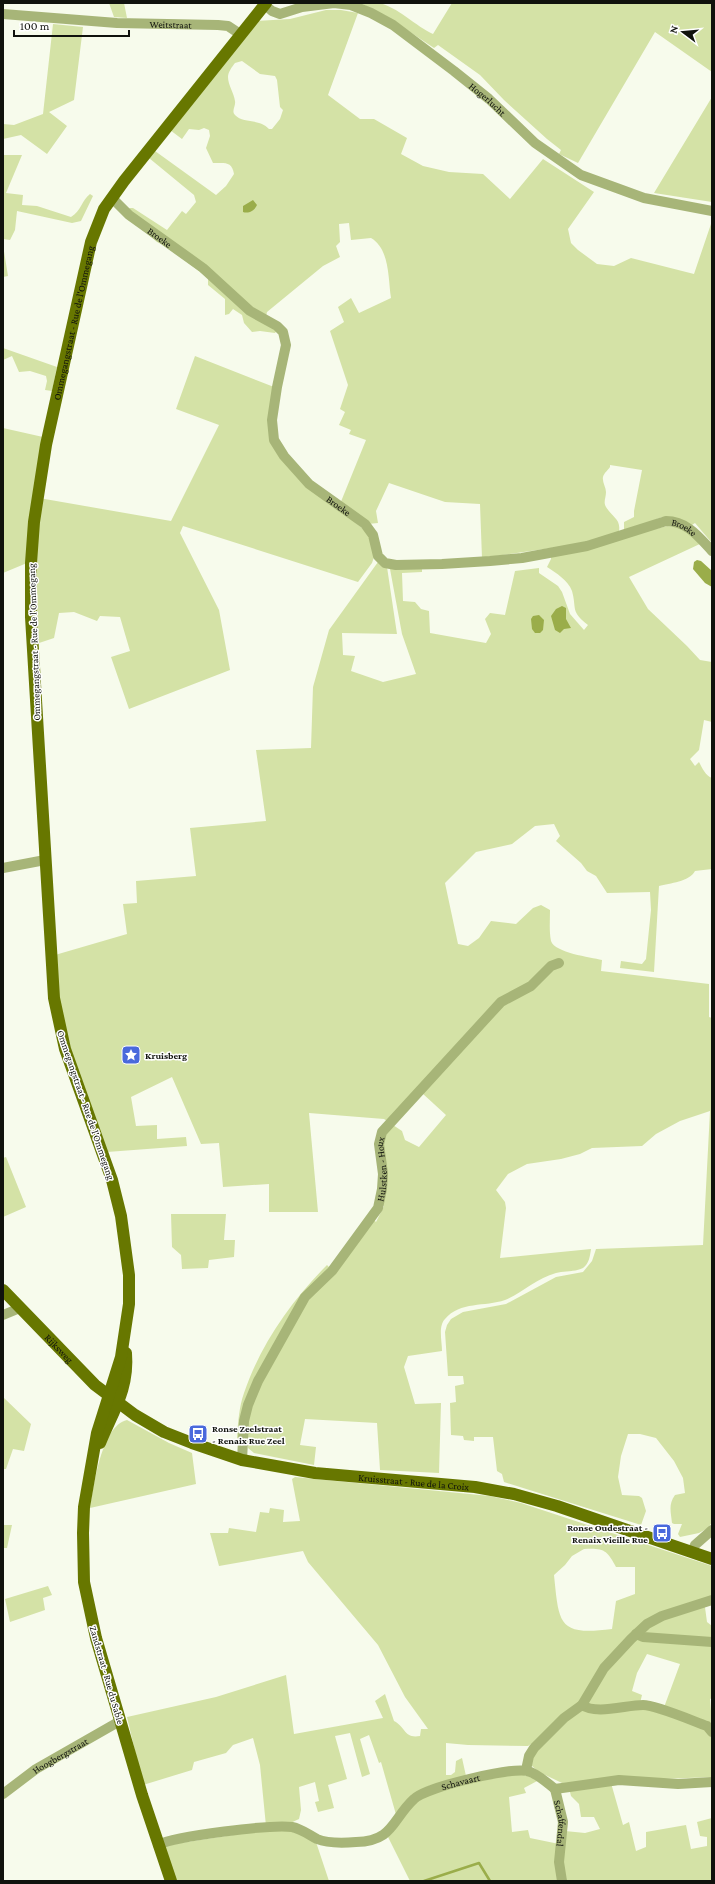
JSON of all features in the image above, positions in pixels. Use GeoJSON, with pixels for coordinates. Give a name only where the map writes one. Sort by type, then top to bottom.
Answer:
{"type":"FeatureCollection","features":[{"type":"Feature","properties":{"kind":"main road","name":"Ommegangstraat - Rue de l'Ommegang"},"geometry":{"type":"LineString","coordinates":[[108,1394],[121,1357],[130,1289],[122,1224],[108,1166],[64,1049],[52,972],[31,610],[31,563],[35,509],[47,439],[91,242],[100,217],[112,198],[265,4]]}},
{"type":"Feature","properties":{"kind":"main road","name":"Rijksweg"},"geometry":{"type":"LineString","coordinates":[[3,1290],[95,1385],[119,1403]]}},
{"type":"Feature","properties":{"kind":"main road","name":"Ommegangstraat - Rue de l'Ommegang"},"geometry":{"type":"LineString","coordinates":[[119,1403],[127,1365],[125,1334]]}},
{"type":"Feature","properties":{"kind":"main road","name":"Zandstraat - Rue du Sable"},"geometry":{"type":"LineString","coordinates":[[108,1394],[97,1433],[84,1507],[84,1582],[96,1638],[120,1721],[158,1845],[171,1881]]}},
{"type":"Feature","properties":{"kind":"main road","name":"Kruisstraat - Rue de la Croix"},"geometry":{"type":"LineString","coordinates":[[119,1403],[135,1415],[164,1432],[242,1460],[315,1473],[475,1487],[514,1494],[557,1506],[712,1559]]}},
{"type":"Feature","properties":{"kind":"main road","name":"Zandstraat - Rue du Sable"},"geometry":{"type":"LineString","coordinates":[[92,1463],[119,1403]]}},
{"type":"Feature","properties":{"kind":"street","name":"Hogerlucht"},"geometry":{"type":"LineString","coordinates":[[265,4],[272,11],[280,14],[302,7],[334,3],[351,5],[371,13],[392,24],[454,71],[489,99],[535,143],[581,175],[644,198],[712,211]]}},
{"type":"Feature","properties":{"kind":"street","name":"Weitstraat"},"geometry":{"type":"LineString","coordinates":[[3,14],[117,23],[218,25],[228,26],[240,34]]}},
{"type":"Feature","properties":{"kind":"street","name":"Broeke"},"geometry":{"type":"LineString","coordinates":[[112,198],[129,215],[203,268],[250,311],[277,326],[283,332],[286,345],[272,420],[274,440],[284,456],[309,484],[365,524],[373,535],[378,556],[385,563],[396,565],[490,561],[536,555],[587,546],[666,521],[676,522],[687,526],[712,551]]}},
{"type":"Feature","properties":{"kind":"street"},"geometry":{"type":"LineString","coordinates":[[3,868],[45,860]]}},
{"type":"Feature","properties":{"kind":"street","name":"Hulstken - Houx"},"geometry":{"type":"LineString","coordinates":[[242,1460],[244,1421],[250,1398],[258,1381],[305,1297],[332,1271],[378,1208],[383,1174],[379,1144],[382,1132],[500,1002],[531,986],[551,966],[559,963]]}},
{"type":"Feature","properties":{"kind":"street"},"geometry":{"type":"LineString","coordinates":[[3,1315],[20,1308]]}},
{"type":"Feature","properties":{"kind":"street"},"geometry":{"type":"LineString","coordinates":[[692,1552],[695,1545],[712,1530]]}},
{"type":"Feature","properties":{"kind":"street"},"geometry":{"type":"LineString","coordinates":[[712,1600],[662,1616],[647,1624],[636,1634],[612,1657],[582,1705],[564,1718],[534,1748],[526,1770],[544,1780],[555,1789],[619,1780],[678,1784],[712,1782]]}},
{"type":"Feature","properties":{"kind":"street"},"geometry":{"type":"LineString","coordinates":[[636,1634],[643,1637],[712,1642]]}},
{"type":"Feature","properties":{"kind":"street"},"geometry":{"type":"LineString","coordinates":[[582,1705],[590,1709],[643,1705],[707,1726],[712,1732]]}},
{"type":"Feature","properties":{"kind":"street","name":"Hoogbergstraat"},"geometry":{"type":"LineString","coordinates":[[3,1794],[36,1769],[120,1721]]}},
{"type":"Feature","properties":{"kind":"street","name":"Schavaart"},"geometry":{"type":"LineString","coordinates":[[158,1845],[182,1838],[282,1826],[300,1829],[317,1839],[328,1842],[370,1841],[389,1830],[414,1799],[424,1792],[472,1779],[526,1770]]}},
{"type":"Feature","properties":{"kind":"street","name":"Schaffendal"},"geometry":{"type":"LineString","coordinates":[[555,1789],[563,1822],[558,1862],[562,1881]]}},
{"type":"Feature","properties":{"kind":"shaded area"},"geometry":{"type":"Polygon","coordinates":[[[109,3],[124,3],[127,18],[114,17],[109,3]]]}},
{"type":"Feature","properties":{"kind":"shaded area"},"geometry":{"type":"Polygon","coordinates":[[[360,3],[377,3],[386,5],[433,34],[452,3],[712,3],[712,72],[655,32],[578,163],[559,154],[561,150],[504,100],[480,75],[438,45],[434,48],[386,16],[360,3]]]}},
{"type":"Feature","properties":{"kind":"shaded area"},"geometry":{"type":"Polygon","coordinates":[[[326,10],[341,10],[358,13],[328,95],[360,119],[374,119],[407,138],[401,154],[423,166],[449,172],[483,174],[510,199],[543,159],[594,192],[568,229],[571,243],[597,264],[614,266],[631,258],[694,274],[712,221],[712,543],[695,523],[692,525],[662,517],[624,532],[624,522],[634,517],[642,470],[610,465],[603,477],[603,481],[606,492],[606,507],[616,518],[619,524],[619,531],[616,534],[572,545],[482,558],[480,504],[445,502],[389,483],[376,511],[378,523],[368,524],[340,504],[366,440],[349,434],[351,430],[339,425],[345,412],[340,409],[348,385],[330,331],[344,322],[338,307],[351,298],[359,313],[391,298],[387,265],[382,249],[371,238],[351,240],[349,223],[339,224],[340,242],[336,246],[340,257],[323,266],[267,312],[265,321],[278,329],[275,333],[260,331],[252,332],[244,323],[242,315],[233,309],[229,314],[225,315],[225,299],[208,285],[208,278],[166,246],[157,242],[123,213],[130,208],[133,208],[167,230],[182,211],[186,214],[196,202],[194,195],[149,158],[155,151],[216,195],[226,186],[234,174],[233,170],[230,165],[213,163],[206,148],[210,136],[209,130],[204,128],[199,130],[189,129],[182,139],[170,130],[256,21],[290,19],[326,10]],[[242,61],[235,63],[229,71],[229,83],[235,101],[233,112],[238,118],[261,123],[269,129],[272,129],[280,119],[283,110],[280,107],[277,80],[275,76],[260,74],[242,61]]]}},
{"type":"Feature","properties":{"kind":"shaded area"},"geometry":{"type":"Polygon","coordinates":[[[53,24],[83,27],[74,100],[49,112],[67,126],[47,154],[21,135],[3,139],[3,124],[14,125],[43,114],[53,24]]]}},
{"type":"Feature","properties":{"kind":"shaded area"},"geometry":{"type":"Polygon","coordinates":[[[712,97],[712,202],[654,193],[712,97]]]}},
{"type":"Feature","properties":{"kind":"shaded area"},"geometry":{"type":"Polygon","coordinates":[[[3,155],[22,155],[6,193],[23,195],[22,205],[37,206],[71,217],[77,212],[90,194],[93,196],[81,221],[72,223],[17,211],[15,230],[10,240],[3,239],[3,155]]]}},
{"type":"Feature","properties":{"kind":"shaded area"},"geometry":{"type":"Polygon","coordinates":[[[253,200],[257,205],[255,208],[250,212],[243,212],[243,206],[253,200]]]}},
{"type":"Feature","properties":{"kind":"shaded area"},"geometry":{"type":"Polygon","coordinates":[[[3,245],[8,276],[3,277],[3,245]]]}},
{"type":"Feature","properties":{"kind":"shaded area"},"geometry":{"type":"Polygon","coordinates":[[[3,348],[57,367],[52,391],[45,390],[47,381],[46,376],[30,371],[19,372],[12,356],[3,360],[3,348]]]}},
{"type":"Feature","properties":{"kind":"shaded area"},"geometry":{"type":"Polygon","coordinates":[[[195,356],[274,387],[270,438],[344,513],[368,533],[374,557],[372,563],[358,582],[183,526],[180,533],[219,610],[230,670],[129,709],[111,657],[130,651],[120,617],[100,616],[97,621],[74,612],[59,613],[54,638],[39,643],[32,584],[39,498],[171,521],[219,425],[176,409],[195,356]]]}},
{"type":"Feature","properties":{"kind":"shaded area"},"geometry":{"type":"Polygon","coordinates":[[[3,428],[43,437],[27,563],[3,573],[3,428]]]}},
{"type":"Feature","properties":{"kind":"shaded area"},"geometry":{"type":"Polygon","coordinates":[[[667,526],[680,527],[702,543],[629,577],[648,609],[700,660],[712,662],[712,722],[704,720],[699,750],[690,759],[695,766],[699,762],[706,774],[712,778],[712,869],[695,871],[684,880],[659,886],[654,972],[620,968],[621,961],[642,964],[646,959],[651,910],[650,892],[607,893],[596,876],[587,871],[581,863],[556,841],[560,836],[554,824],[535,826],[512,844],[476,852],[445,883],[458,944],[468,946],[479,938],[491,921],[516,924],[533,908],[541,905],[550,910],[550,937],[554,945],[559,949],[602,960],[601,971],[709,984],[709,1017],[712,1018],[712,1522],[708,1528],[699,1533],[680,1537],[678,1534],[682,1524],[672,1523],[670,1509],[671,1502],[675,1495],[685,1493],[683,1478],[674,1461],[656,1438],[640,1434],[628,1434],[621,1456],[618,1477],[622,1495],[639,1496],[642,1498],[646,1511],[641,1525],[504,1482],[502,1474],[497,1471],[493,1437],[474,1437],[474,1441],[464,1440],[463,1436],[451,1435],[450,1403],[456,1402],[455,1386],[464,1384],[463,1376],[448,1376],[445,1332],[451,1319],[463,1312],[506,1304],[556,1277],[583,1272],[592,1261],[596,1249],[703,1245],[710,1111],[680,1121],[656,1134],[642,1146],[592,1148],[580,1154],[561,1159],[527,1164],[508,1174],[496,1190],[505,1202],[506,1208],[500,1258],[591,1249],[590,1254],[588,1262],[583,1268],[549,1275],[505,1300],[458,1309],[451,1313],[443,1322],[441,1330],[442,1351],[408,1356],[404,1367],[415,1404],[441,1403],[439,1473],[380,1470],[377,1423],[305,1419],[300,1445],[316,1447],[314,1465],[254,1453],[248,1448],[246,1430],[256,1391],[306,1300],[373,1219],[376,1222],[384,1206],[382,1205],[381,1147],[390,1123],[384,1119],[309,1113],[318,1212],[269,1212],[269,1184],[223,1187],[219,1143],[201,1144],[172,1077],[131,1097],[136,1126],[157,1125],[157,1139],[186,1137],[187,1146],[107,1152],[69,1044],[59,1007],[55,955],[127,934],[123,904],[137,903],[136,881],[196,876],[190,828],[266,821],[256,750],[311,748],[313,687],[329,630],[378,562],[387,567],[397,634],[342,633],[343,655],[355,656],[351,671],[383,682],[416,674],[402,634],[390,569],[422,567],[422,572],[402,573],[403,601],[415,602],[421,609],[429,611],[430,633],[486,643],[491,634],[485,619],[490,613],[505,615],[515,571],[539,568],[539,573],[558,586],[562,592],[570,614],[584,630],[588,625],[576,613],[572,591],[568,583],[547,567],[551,556],[667,526]],[[422,1093],[393,1125],[402,1131],[405,1140],[419,1147],[446,1115],[422,1093]]]}},
{"type":"Feature","properties":{"kind":"shaded area"},"geometry":{"type":"Polygon","coordinates":[[[697,560],[701,561],[712,571],[712,587],[705,583],[693,569],[694,562],[697,560]]]}},
{"type":"Feature","properties":{"kind":"shaded area"},"geometry":{"type":"Polygon","coordinates":[[[562,606],[566,608],[566,619],[571,628],[564,629],[560,633],[555,630],[551,616],[556,609],[562,606]]]}},
{"type":"Feature","properties":{"kind":"shaded area"},"geometry":{"type":"Polygon","coordinates":[[[539,615],[544,620],[543,630],[540,633],[535,633],[532,629],[531,619],[533,616],[539,615]]]}},
{"type":"Feature","properties":{"kind":"shaded area"},"geometry":{"type":"Polygon","coordinates":[[[6,1157],[26,1207],[3,1217],[3,1158],[6,1157]]]}},
{"type":"Feature","properties":{"kind":"shaded area"},"geometry":{"type":"Polygon","coordinates":[[[171,1214],[226,1214],[224,1240],[235,1240],[234,1257],[209,1260],[208,1268],[182,1269],[181,1255],[172,1247],[171,1214]]]}},
{"type":"Feature","properties":{"kind":"shaded area"},"geometry":{"type":"Polygon","coordinates":[[[327,1265],[330,1268],[257,1377],[241,1441],[237,1438],[241,1404],[251,1375],[259,1358],[278,1324],[302,1293],[327,1265]]]}},
{"type":"Feature","properties":{"kind":"shaded area"},"geometry":{"type":"Polygon","coordinates":[[[3,1397],[31,1424],[24,1451],[13,1449],[6,1469],[3,1469],[3,1397]]]}},
{"type":"Feature","properties":{"kind":"shaded area"},"geometry":{"type":"Polygon","coordinates":[[[127,1420],[169,1443],[192,1453],[196,1484],[90,1508],[100,1458],[105,1445],[111,1433],[118,1425],[127,1420]]]}},
{"type":"Feature","properties":{"kind":"shaded area"},"geometry":{"type":"Polygon","coordinates":[[[295,1477],[490,1496],[521,1503],[712,1566],[712,1596],[704,1600],[707,1622],[712,1626],[712,1698],[710,1699],[712,1723],[663,1710],[680,1664],[647,1654],[637,1673],[632,1691],[642,1695],[639,1707],[702,1726],[712,1734],[712,1777],[562,1783],[539,1772],[532,1766],[531,1744],[528,1746],[446,1743],[446,1775],[451,1775],[455,1772],[456,1761],[462,1758],[466,1776],[518,1773],[539,1780],[524,1788],[526,1793],[509,1797],[512,1832],[528,1830],[530,1838],[559,1844],[560,1881],[410,1881],[388,1837],[412,1804],[431,1785],[421,1790],[397,1818],[381,1762],[379,1763],[369,1735],[360,1739],[370,1774],[362,1777],[350,1733],[335,1736],[347,1779],[328,1785],[334,1808],[318,1812],[315,1802],[319,1801],[315,1782],[299,1787],[301,1810],[299,1819],[286,1825],[266,1826],[260,1765],[253,1738],[233,1745],[226,1753],[194,1762],[192,1770],[143,1785],[127,1717],[216,1697],[286,1675],[294,1734],[383,1718],[375,1701],[385,1694],[394,1721],[398,1723],[408,1734],[411,1736],[420,1736],[421,1729],[428,1729],[405,1697],[378,1645],[308,1562],[303,1551],[219,1566],[210,1533],[228,1533],[229,1528],[256,1532],[260,1512],[269,1513],[270,1508],[284,1510],[283,1522],[300,1521],[292,1479],[295,1477]],[[584,1549],[572,1556],[554,1575],[560,1615],[565,1623],[571,1628],[594,1631],[612,1629],[616,1601],[635,1594],[635,1567],[616,1567],[604,1551],[584,1549]]]}},
{"type":"Feature","properties":{"kind":"shaded area"},"geometry":{"type":"Polygon","coordinates":[[[3,1525],[12,1525],[7,1548],[3,1548],[3,1525]]]}},
{"type":"Feature","properties":{"kind":"shaded area"},"geometry":{"type":"Polygon","coordinates":[[[48,1586],[52,1595],[43,1598],[45,1610],[10,1622],[5,1599],[48,1586]]]}},
{"type":"Feature","properties":{"kind":"shaded area"},"geometry":{"type":"Polygon","coordinates":[[[611,1783],[623,1825],[629,1822],[636,1851],[646,1847],[646,1832],[686,1825],[691,1849],[707,1846],[707,1837],[700,1836],[697,1822],[712,1818],[712,1881],[565,1881],[561,1870],[565,1831],[585,1833],[600,1829],[594,1817],[581,1817],[579,1804],[571,1796],[569,1788],[611,1783]]]}},
{"type":"Feature","properties":{"kind":"shaded area"},"geometry":{"type":"Polygon","coordinates":[[[280,1828],[315,1839],[329,1881],[176,1881],[165,1847],[167,1845],[280,1828]]]}},
{"type":"Feature","properties":{"kind":"waterway"},"geometry":{"type":"LineString","coordinates":[[424,1881],[479,1863],[490,1881]]}},
{"type":"Feature","properties":{"kind":"place","name":"Kruisberg"},"geometry":{"type":"Point","coordinates":[131,1055]}},
{"type":"Feature","properties":{"kind":"place","name":"Ronse Zeelstraat - Renaix Rue Zeel"},"geometry":{"type":"Point","coordinates":[198,1434]}},
{"type":"Feature","properties":{"kind":"place","name":"Ronse Oudestraat - Renaix Vieille Rue"},"geometry":{"type":"Point","coordinates":[662,1533]}}]}
